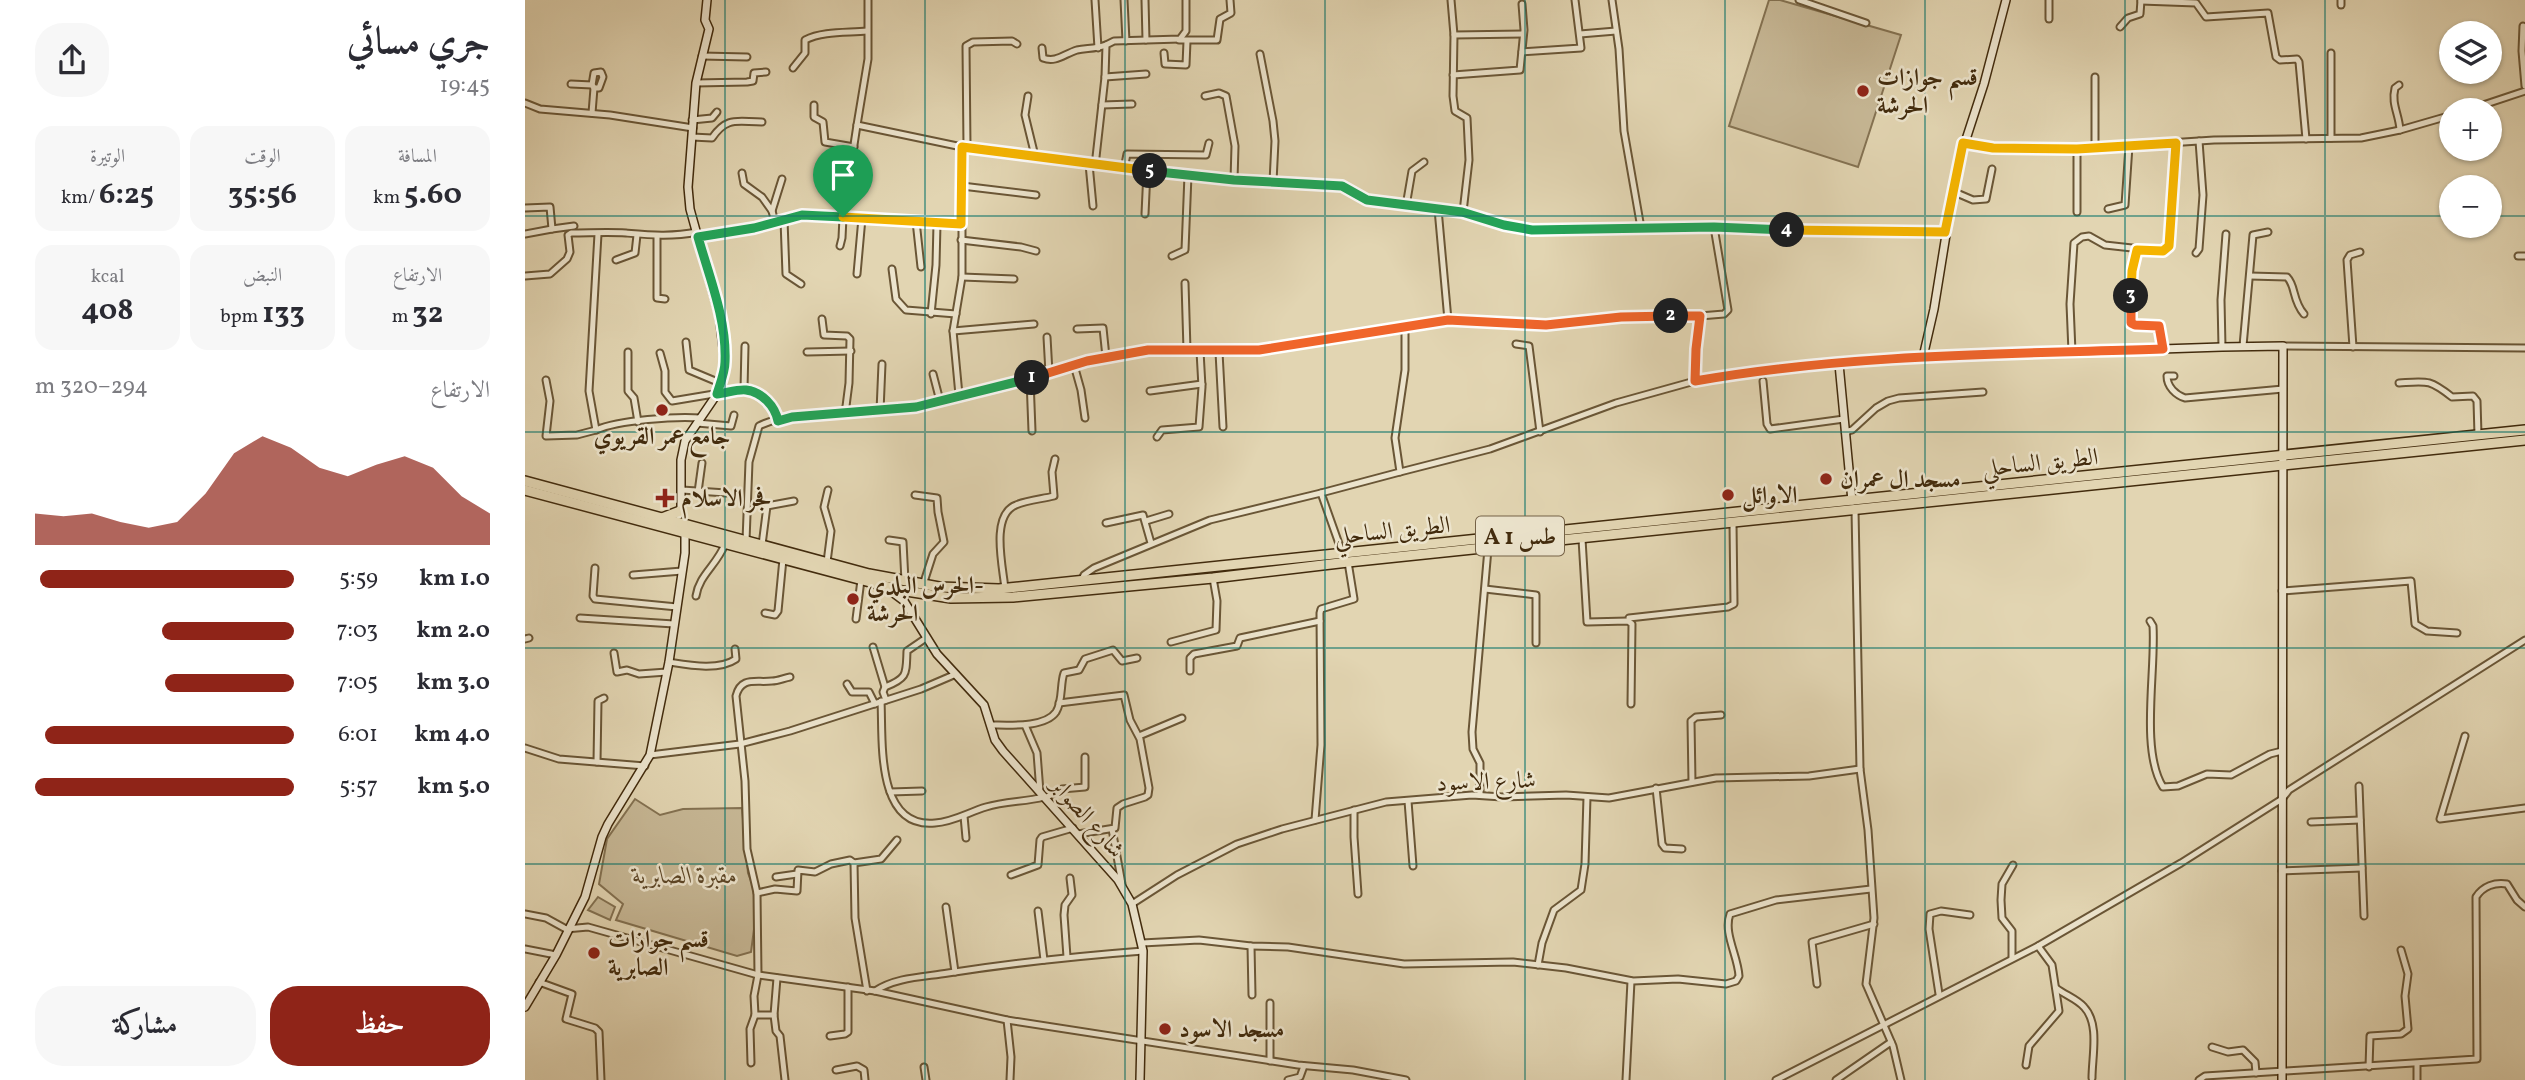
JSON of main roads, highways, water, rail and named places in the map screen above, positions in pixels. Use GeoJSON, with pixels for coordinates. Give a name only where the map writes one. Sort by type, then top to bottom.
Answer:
{"type":"FeatureCollection","features":[{"type":"Feature","properties":{"kind":"highway","name":"الطريق الساحلي"},"geometry":{"type":"LineString","coordinates":[[2282,461],[2525,430]]}},
{"type":"Feature","properties":{"kind":"highway","name":"الطريق الساحلي"},"geometry":{"type":"LineString","coordinates":[[727,540],[746,541],[905,581],[951,598],[1013,597],[1346,558],[1854,505],[2282,461],[2525,440]]}},
{"type":"Feature","properties":{"kind":"highway","name":"الطريق الساحلي"},"geometry":{"type":"LineString","coordinates":[[525,481],[559,495],[657,519],[682,522]]}},
{"type":"Feature","properties":{"kind":"highway","name":"الطريق الساحلي"},"geometry":{"type":"LineString","coordinates":[[525,490],[682,522],[783,559],[882,585],[923,589],[1005,589],[1080,582],[1213,578],[1346,558],[1488,549],[1582,539],[1609,531],[1733,523],[1854,505]]}},
{"type":"Feature","properties":{"kind":"highway"},"geometry":{"type":"LineString","coordinates":[[682,522],[727,540]]}},
{"type":"Feature","properties":{"kind":"place","name":"قسم جوازات الحرشة"},"geometry":{"type":"Point","coordinates":[1863,91]}},
{"type":"Feature","properties":{"kind":"place","name":"جامع عمر القريوي"},"geometry":{"type":"Point","coordinates":[662,410]}},
{"type":"Feature","properties":{"kind":"place","name":"مسجد ال عمران"},"geometry":{"type":"Point","coordinates":[1826,479]}},
{"type":"Feature","properties":{"kind":"place","name":"الاوائل"},"geometry":{"type":"Point","coordinates":[1728,495]}},
{"type":"Feature","properties":{"kind":"place","name":"فجر الاسلام"},"geometry":{"type":"Point","coordinates":[665,498]}},
{"type":"Feature","properties":{"kind":"place","name":"الحرس البلدي- الحرشة"},"geometry":{"type":"Point","coordinates":[853,599]}},
{"type":"Feature","properties":{"kind":"place","name":"قسم جوازات الصابرية"},"geometry":{"type":"Point","coordinates":[594,953]}},
{"type":"Feature","properties":{"kind":"place","name":"مسجد الاسود"},"geometry":{"type":"Point","coordinates":[1165,1029]}},
{"type":"Feature","properties":{"kind":"park label","name":"مقبرة الصابرية"},"geometry":{"type":"Point","coordinates":[685,875]}}]}
